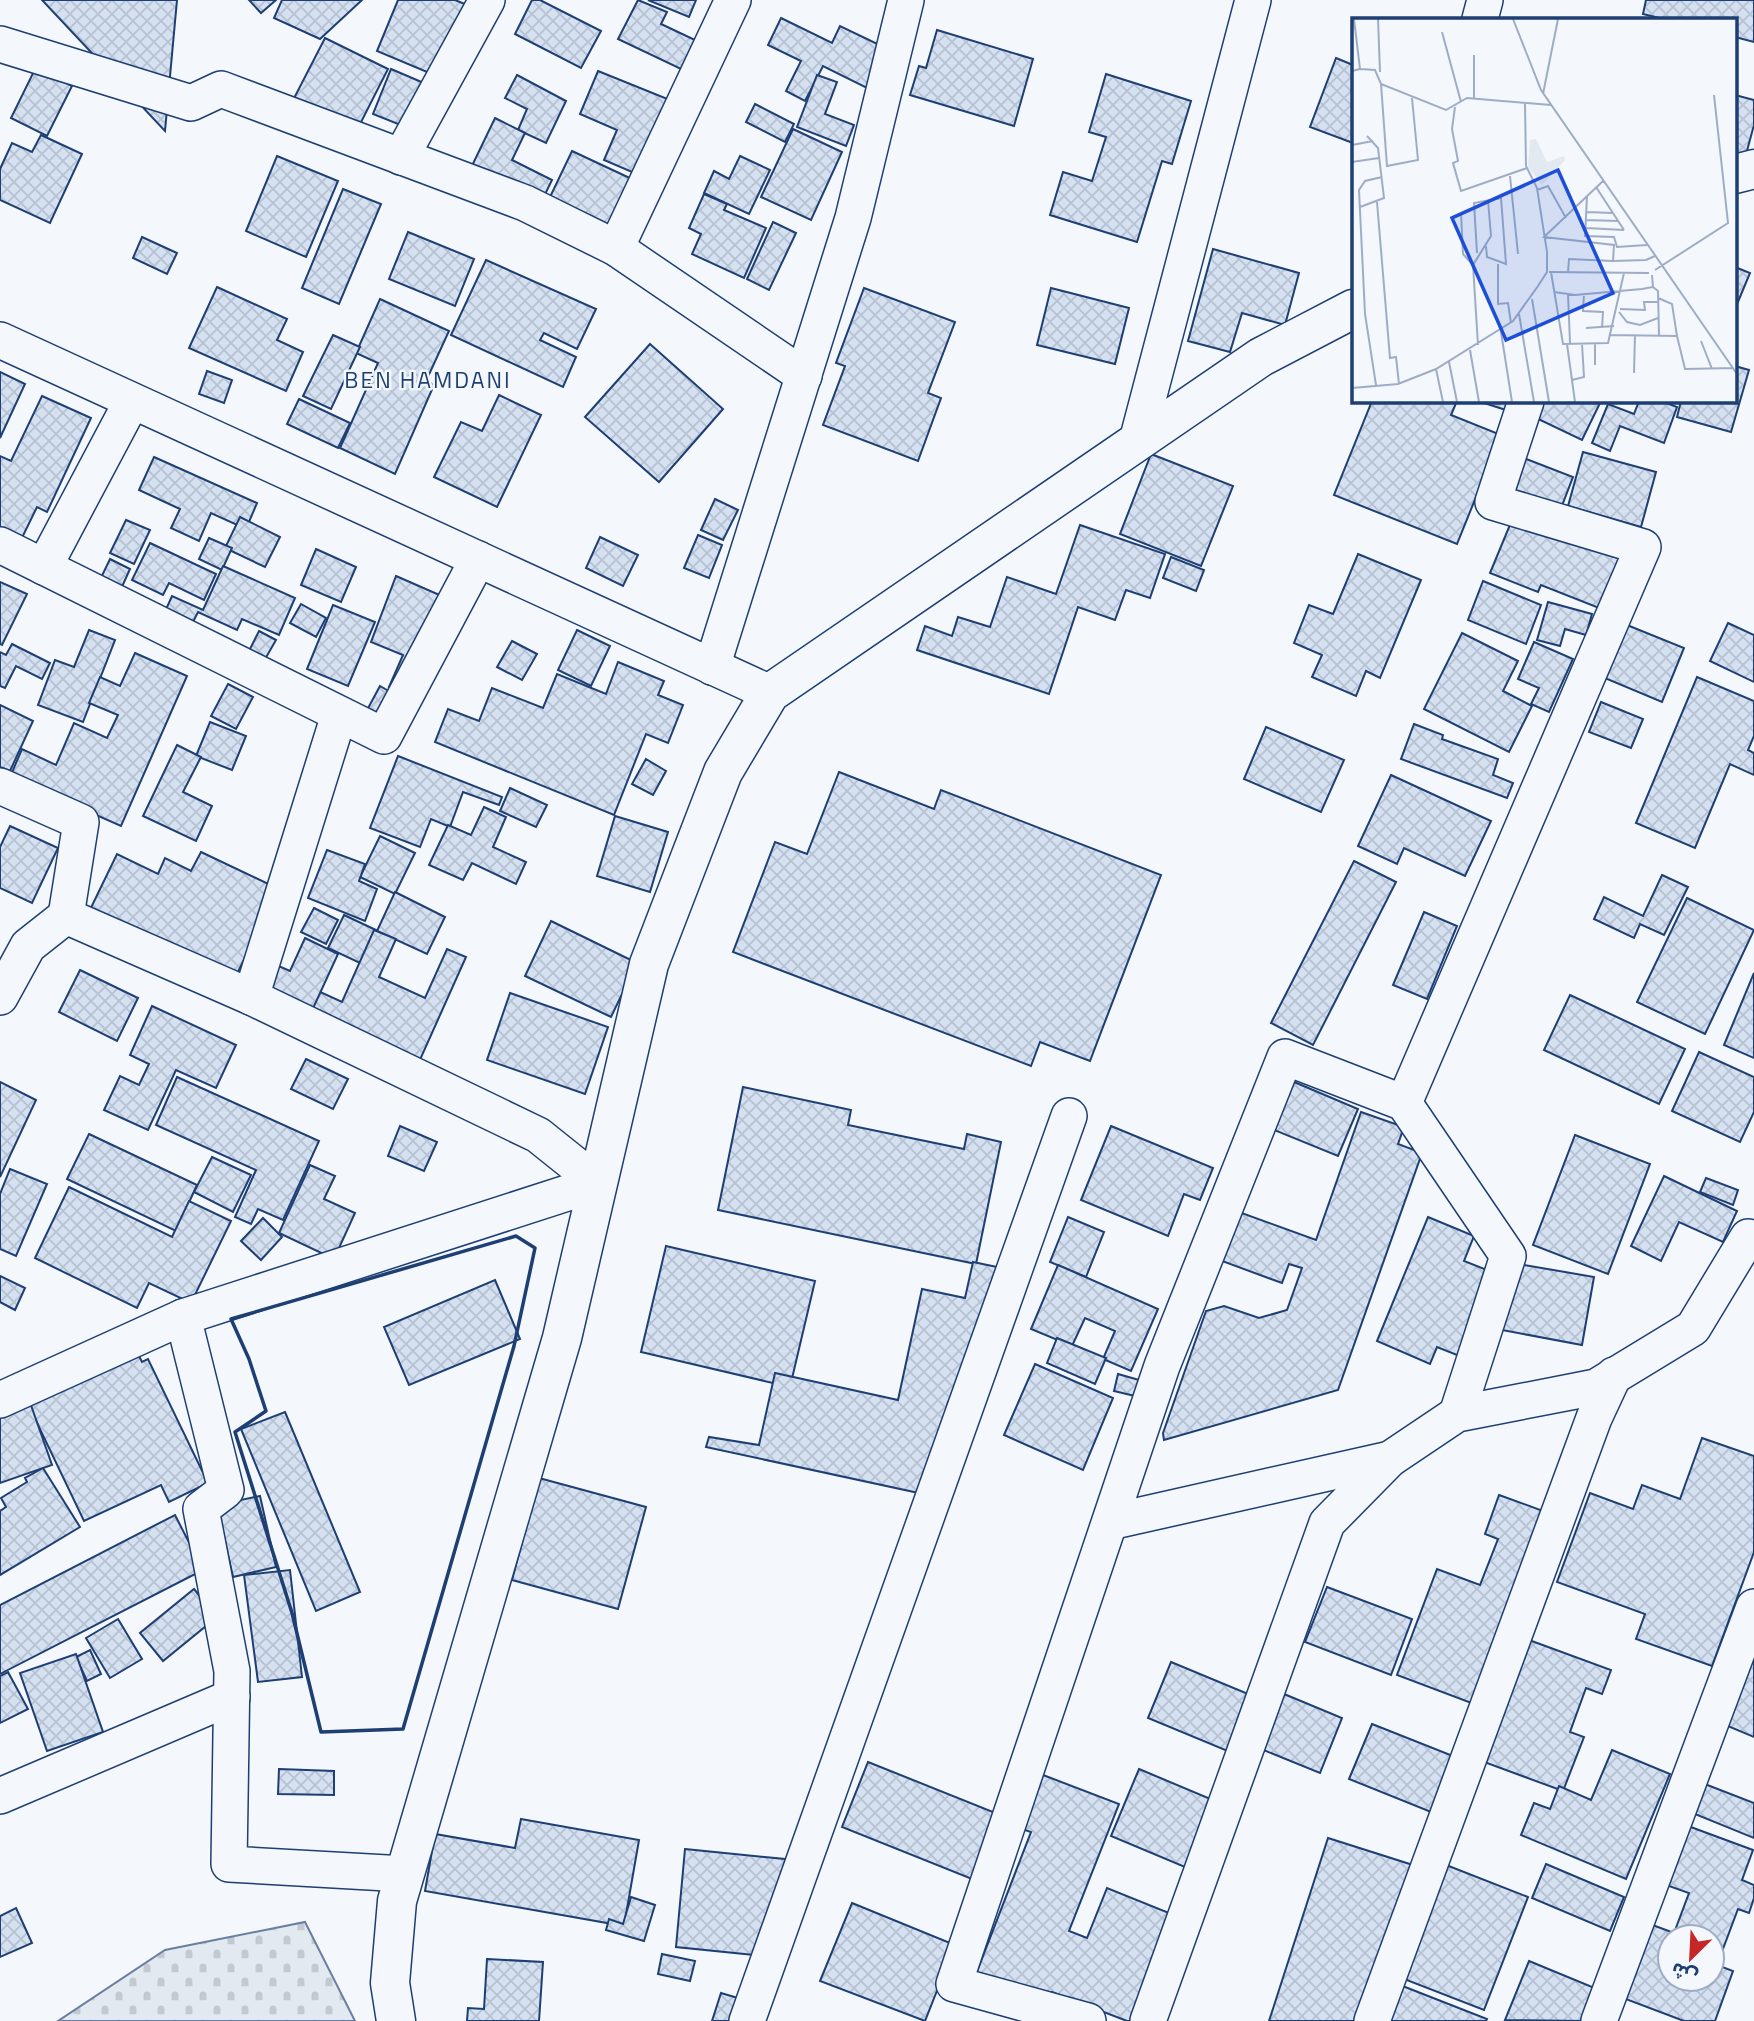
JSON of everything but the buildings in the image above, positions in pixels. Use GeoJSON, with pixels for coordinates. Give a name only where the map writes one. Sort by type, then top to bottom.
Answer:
{"type":"FeatureCollection","features":[{"type":"Feature","properties":{"kind":"street"},"geometry":{"type":"LineString","coordinates":[[401,157],[486,0]]}},
{"type":"Feature","properties":{"kind":"street"},"geometry":{"type":"LineString","coordinates":[[616,248],[733,0]]}},
{"type":"Feature","properties":{"kind":"street"},"geometry":{"type":"LineString","coordinates":[[712,667],[853,218],[906,0]]}},
{"type":"Feature","properties":{"kind":"street"},"geometry":{"type":"LineString","coordinates":[[1138,441],[1253,0]]}},
{"type":"Feature","properties":{"kind":"street"},"geometry":{"type":"LineString","coordinates":[[1480,18],[1485,0]]}},
{"type":"Feature","properties":{"kind":"street"},"geometry":{"type":"LineString","coordinates":[[0,44],[191,103],[221,89],[525,203],[616,248],[804,376]]}},
{"type":"Feature","properties":{"kind":"street"},"geometry":{"type":"LineString","coordinates":[[1736,174],[1754,169]]}},
{"type":"Feature","properties":{"kind":"street"},"geometry":{"type":"LineString","coordinates":[[396,2021],[390,1983],[397,1901],[562,1338],[649,964],[723,772],[770,694],[1261,356],[1352,310]]}},
{"type":"Feature","properties":{"kind":"street"},"geometry":{"type":"LineString","coordinates":[[0,340],[770,694]]}},
{"type":"Feature","properties":{"kind":"street"},"geometry":{"type":"LineString","coordinates":[[44,567],[132,401]]}},
{"type":"Feature","properties":{"kind":"street"},"geometry":{"type":"LineString","coordinates":[[1404,1103],[1643,547],[1493,502],[1526,402]]}},
{"type":"Feature","properties":{"kind":"street"},"geometry":{"type":"LineString","coordinates":[[0,545],[384,736],[478,559]]}},
{"type":"Feature","properties":{"kind":"street"},"geometry":{"type":"LineString","coordinates":[[251,997],[340,715]]}},
{"type":"Feature","properties":{"kind":"street"},"geometry":{"type":"LineString","coordinates":[[0,786],[81,822],[66,916]]}},
{"type":"Feature","properties":{"kind":"street"},"geometry":{"type":"LineString","coordinates":[[0,997],[14,939],[66,916],[251,997],[538,1135],[598,1183]]}},
{"type":"Feature","properties":{"kind":"street"},"geometry":{"type":"LineString","coordinates":[[1088,2021],[954,1984],[1162,1366],[1285,1057],[1404,1103],[1508,1256],[1457,1415]]}},
{"type":"Feature","properties":{"kind":"street"},"geometry":{"type":"LineString","coordinates":[[747,2021],[1069,1116]]}},
{"type":"Feature","properties":{"kind":"street"},"geometry":{"type":"LineString","coordinates":[[0,1400],[183,1317],[598,1183]]}},
{"type":"Feature","properties":{"kind":"street"},"geometry":{"type":"LineString","coordinates":[[1148,2021],[1327,1523],[1390,1459],[1457,1415],[1596,1387],[1692,1328],[1752,1237]]}},
{"type":"Feature","properties":{"kind":"street"},"geometry":{"type":"LineString","coordinates":[[183,1317],[226,1490],[201,1509],[232,1671],[229,1864],[405,1874]]}},
{"type":"Feature","properties":{"kind":"street"},"geometry":{"type":"LineString","coordinates":[[1372,2021],[1594,1418],[1615,1375]]}},
{"type":"Feature","properties":{"kind":"street"},"geometry":{"type":"LineString","coordinates":[[1110,1522],[1390,1459]]}},
{"type":"Feature","properties":{"kind":"street"},"geometry":{"type":"LineString","coordinates":[[1599,2021],[1754,1607]]}},
{"type":"Feature","properties":{"kind":"street"},"geometry":{"type":"LineString","coordinates":[[0,1796],[232,1697]]}},
{"type":"Feature","properties":{"kind":"green space"},"geometry":{"type":"Polygon","coordinates":[[[305,1922],[355,2021],[58,2021],[165,1950],[305,1922]]]}},
{"type":"Feature","properties":{"kind":"wall"},"geometry":{"type":"LineString","coordinates":[[516,1236],[535,1248],[514,1346],[403,1729],[321,1732],[292,1613],[235,1432],[266,1411],[249,1359],[231,1319],[516,1236]]}},
{"type":"Feature","properties":{"kind":"district","name":"BEN HAMDANI"},"geometry":{"type":"Point","coordinates":[428,380]}}]}
